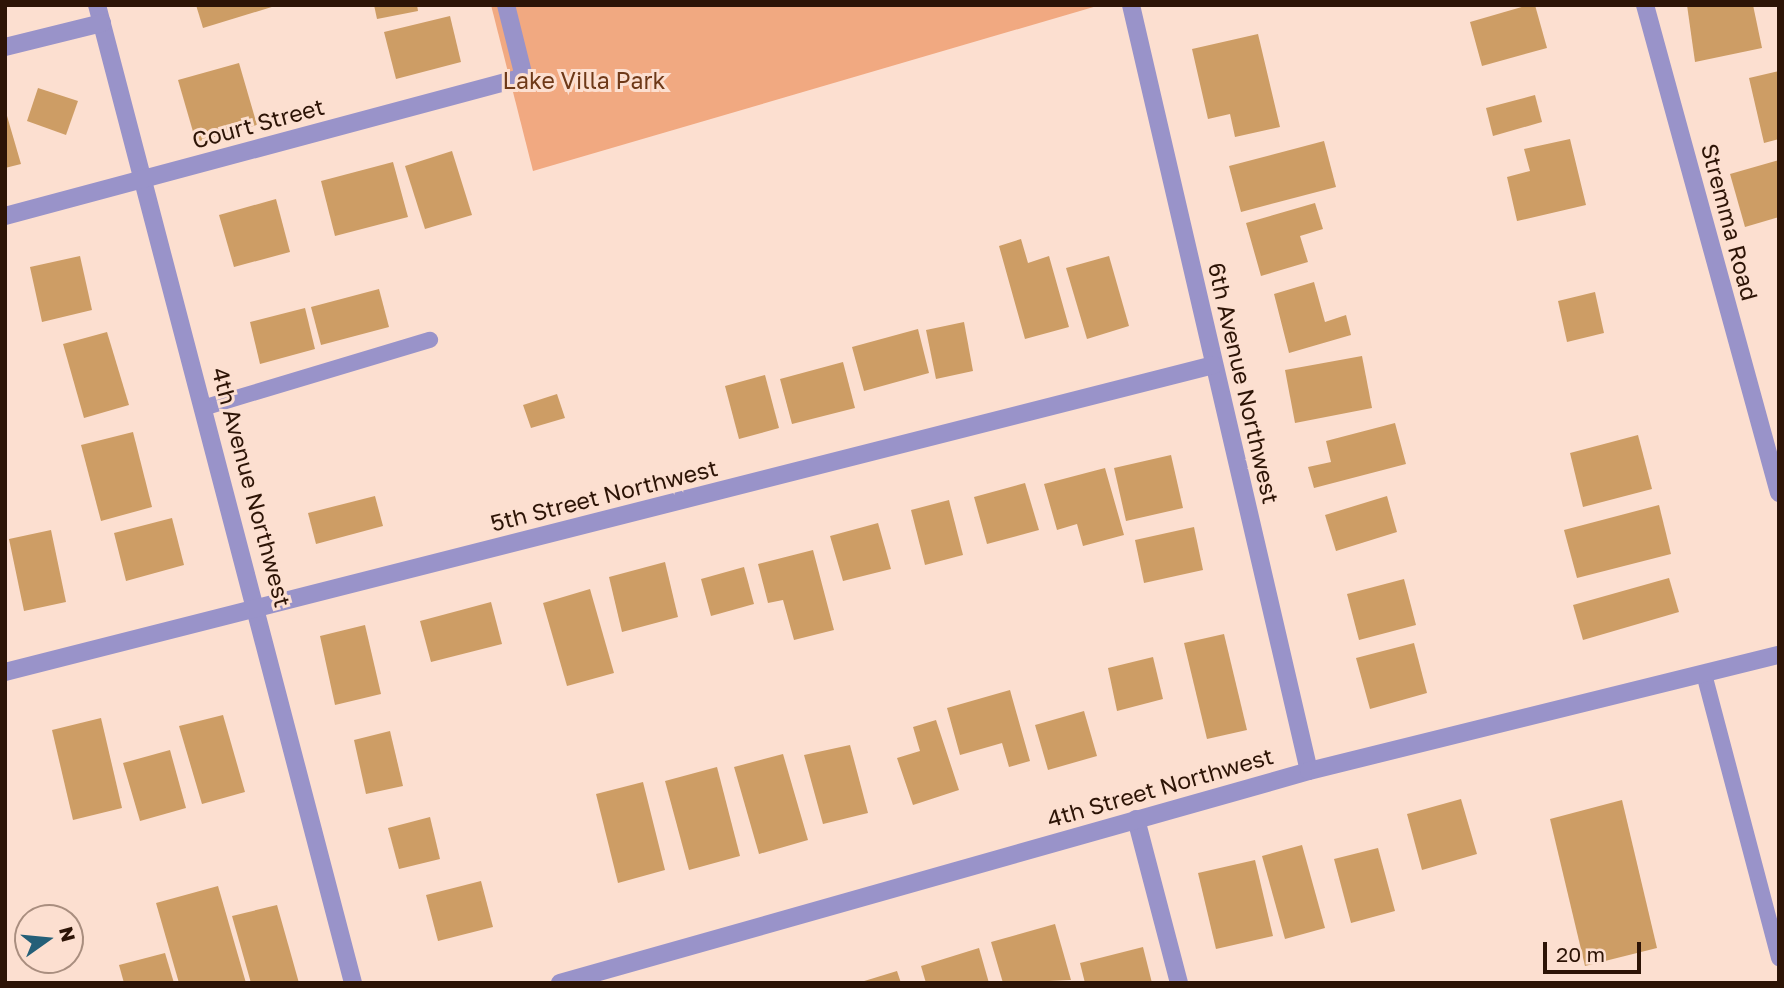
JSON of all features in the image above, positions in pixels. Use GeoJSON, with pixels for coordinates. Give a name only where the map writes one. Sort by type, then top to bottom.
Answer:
{"type":"FeatureCollection","features":[{"type":"Feature","properties":{"kind":"street","name":"4th Avenue Northwest"},"geometry":{"type":"LineString","coordinates":[[97,5],[206,407],[353,983]]}},
{"type":"Feature","properties":{"kind":"street","name":"Court Street"},"geometry":{"type":"LineString","coordinates":[[5,216],[524,77],[506,5]]}},
{"type":"Feature","properties":{"kind":"street","name":"6th Avenue Northwest"},"geometry":{"type":"LineString","coordinates":[[1131,5],[1309,771]]}},
{"type":"Feature","properties":{"kind":"street","name":"Stremma Road"},"geometry":{"type":"LineString","coordinates":[[1645,5],[1779,493]]}},
{"type":"Feature","properties":{"kind":"street"},"geometry":{"type":"LineString","coordinates":[[5,47],[102,23]]}},
{"type":"Feature","properties":{"kind":"street","name":"5th Street Northwest"},"geometry":{"type":"LineString","coordinates":[[5,672],[1214,365]]}},
{"type":"Feature","properties":{"kind":"street","name":"4th Street Northwest"},"geometry":{"type":"LineString","coordinates":[[559,983],[1309,771],[1779,655]]}},
{"type":"Feature","properties":{"kind":"street"},"geometry":{"type":"LineString","coordinates":[[1136,819],[1179,983]]}},
{"type":"Feature","properties":{"kind":"lane"},"geometry":{"type":"LineString","coordinates":[[206,407],[430,340]]}},
{"type":"Feature","properties":{"kind":"lane"},"geometry":{"type":"LineString","coordinates":[[1704,674],[1779,958]]}},
{"type":"Feature","properties":{"kind":"green space","name":"Lake Villa Park"},"geometry":{"type":"Polygon","coordinates":[[[491,5],[1097,5],[1097,6],[533,171],[491,5]]]}},
{"type":"Feature","properties":{"kind":"building"},"geometry":{"type":"Polygon","coordinates":[[[196,5],[275,5],[275,6],[203,28],[196,5]]]}},
{"type":"Feature","properties":{"kind":"building"},"geometry":{"type":"Polygon","coordinates":[[[374,5],[417,5],[418,11],[377,19],[374,5]]]}},
{"type":"Feature","properties":{"kind":"building"},"geometry":{"type":"Polygon","coordinates":[[[1535,5],[1547,48],[1482,66],[1470,22],[1535,5]]]}},
{"type":"Feature","properties":{"kind":"building"},"geometry":{"type":"Polygon","coordinates":[[[1687,5],[1753,5],[1762,48],[1695,62],[1687,5]]]}},
{"type":"Feature","properties":{"kind":"building"},"geometry":{"type":"Polygon","coordinates":[[[450,16],[461,62],[396,79],[384,32],[450,16]]]}},
{"type":"Feature","properties":{"kind":"building"},"geometry":{"type":"Polygon","coordinates":[[[1258,34],[1280,127],[1235,137],[1230,114],[1208,119],[1192,49],[1258,34]]]}},
{"type":"Feature","properties":{"kind":"building"},"geometry":{"type":"Polygon","coordinates":[[[239,63],[257,125],[196,142],[178,80],[239,63]]]}},
{"type":"Feature","properties":{"kind":"building"},"geometry":{"type":"Polygon","coordinates":[[[1779,71],[1779,139],[1764,143],[1749,78],[1779,71]]]}},
{"type":"Feature","properties":{"kind":"building"},"geometry":{"type":"Polygon","coordinates":[[[38,88],[78,101],[66,135],[27,121],[38,88]]]}},
{"type":"Feature","properties":{"kind":"building"},"geometry":{"type":"Polygon","coordinates":[[[1535,95],[1542,122],[1493,136],[1486,108],[1535,95]]]}},
{"type":"Feature","properties":{"kind":"building"},"geometry":{"type":"Polygon","coordinates":[[[5,109],[21,164],[5,168],[5,109]]]}},
{"type":"Feature","properties":{"kind":"building"},"geometry":{"type":"Polygon","coordinates":[[[1570,139],[1586,205],[1517,221],[1507,177],[1530,171],[1524,149],[1570,139]]]}},
{"type":"Feature","properties":{"kind":"building"},"geometry":{"type":"Polygon","coordinates":[[[1324,141],[1336,187],[1241,212],[1229,166],[1324,141]]]}},
{"type":"Feature","properties":{"kind":"building"},"geometry":{"type":"Polygon","coordinates":[[[452,151],[472,215],[425,229],[405,166],[452,151]]]}},
{"type":"Feature","properties":{"kind":"building"},"geometry":{"type":"Polygon","coordinates":[[[1779,160],[1779,217],[1745,227],[1730,174],[1779,160]]]}},
{"type":"Feature","properties":{"kind":"building"},"geometry":{"type":"Polygon","coordinates":[[[393,162],[408,217],[335,236],[321,181],[393,162]]]}},
{"type":"Feature","properties":{"kind":"building"},"geometry":{"type":"Polygon","coordinates":[[[276,199],[290,252],[234,267],[219,215],[276,199]]]}},
{"type":"Feature","properties":{"kind":"building"},"geometry":{"type":"Polygon","coordinates":[[[1315,203],[1323,229],[1300,236],[1308,262],[1261,276],[1246,223],[1315,203]]]}},
{"type":"Feature","properties":{"kind":"building"},"geometry":{"type":"Polygon","coordinates":[[[1021,239],[1028,263],[1049,256],[1069,327],[1025,339],[999,246],[1021,239]]]}},
{"type":"Feature","properties":{"kind":"building"},"geometry":{"type":"Polygon","coordinates":[[[80,256],[92,310],[42,322],[30,267],[80,256]]]}},
{"type":"Feature","properties":{"kind":"building"},"geometry":{"type":"Polygon","coordinates":[[[1109,256],[1129,326],[1087,339],[1066,268],[1109,256]]]}},
{"type":"Feature","properties":{"kind":"building"},"geometry":{"type":"Polygon","coordinates":[[[1314,282],[1325,322],[1346,315],[1351,335],[1289,353],[1274,294],[1314,282]]]}},
{"type":"Feature","properties":{"kind":"building"},"geometry":{"type":"Polygon","coordinates":[[[379,289],[389,327],[321,345],[311,307],[379,289]]]}},
{"type":"Feature","properties":{"kind":"building"},"geometry":{"type":"Polygon","coordinates":[[[1595,292],[1604,333],[1567,342],[1558,301],[1595,292]]]}},
{"type":"Feature","properties":{"kind":"building"},"geometry":{"type":"Polygon","coordinates":[[[305,308],[315,349],[260,364],[250,322],[305,308]]]}},
{"type":"Feature","properties":{"kind":"building"},"geometry":{"type":"Polygon","coordinates":[[[964,322],[973,371],[936,379],[926,330],[964,322]]]}},
{"type":"Feature","properties":{"kind":"building"},"geometry":{"type":"Polygon","coordinates":[[[918,329],[929,373],[864,391],[852,347],[918,329]]]}},
{"type":"Feature","properties":{"kind":"building"},"geometry":{"type":"Polygon","coordinates":[[[107,332],[129,405],[84,418],[63,344],[107,332]]]}},
{"type":"Feature","properties":{"kind":"building"},"geometry":{"type":"Polygon","coordinates":[[[1362,356],[1372,408],[1295,423],[1285,370],[1362,356]]]}},
{"type":"Feature","properties":{"kind":"building"},"geometry":{"type":"Polygon","coordinates":[[[843,362],[855,408],[792,424],[780,379],[843,362]]]}},
{"type":"Feature","properties":{"kind":"building"},"geometry":{"type":"Polygon","coordinates":[[[765,375],[779,428],[739,439],[725,386],[765,375]]]}},
{"type":"Feature","properties":{"kind":"building"},"geometry":{"type":"Polygon","coordinates":[[[557,394],[565,418],[531,428],[523,405],[557,394]]]}},
{"type":"Feature","properties":{"kind":"building"},"geometry":{"type":"Polygon","coordinates":[[[1395,423],[1406,464],[1314,488],[1308,467],[1331,462],[1326,441],[1395,423]]]}},
{"type":"Feature","properties":{"kind":"building"},"geometry":{"type":"Polygon","coordinates":[[[133,432],[152,507],[101,521],[81,445],[133,432]]]}},
{"type":"Feature","properties":{"kind":"building"},"geometry":{"type":"Polygon","coordinates":[[[1638,435],[1652,489],[1583,507],[1570,453],[1638,435]]]}},
{"type":"Feature","properties":{"kind":"building"},"geometry":{"type":"Polygon","coordinates":[[[1171,455],[1183,508],[1126,521],[1114,468],[1171,455]]]}},
{"type":"Feature","properties":{"kind":"building"},"geometry":{"type":"Polygon","coordinates":[[[1105,468],[1124,535],[1083,546],[1077,524],[1057,530],[1044,484],[1105,468]]]}},
{"type":"Feature","properties":{"kind":"building"},"geometry":{"type":"Polygon","coordinates":[[[1025,483],[1039,530],[987,544],[974,497],[1025,483]]]}},
{"type":"Feature","properties":{"kind":"building"},"geometry":{"type":"Polygon","coordinates":[[[375,496],[383,526],[316,544],[308,513],[375,496]]]}},
{"type":"Feature","properties":{"kind":"building"},"geometry":{"type":"Polygon","coordinates":[[[1387,496],[1397,532],[1336,551],[1325,515],[1387,496]]]}},
{"type":"Feature","properties":{"kind":"building"},"geometry":{"type":"Polygon","coordinates":[[[949,500],[963,555],[925,565],[911,510],[949,500]]]}},
{"type":"Feature","properties":{"kind":"building"},"geometry":{"type":"Polygon","coordinates":[[[1659,505],[1671,554],[1577,578],[1564,530],[1659,505]]]}},
{"type":"Feature","properties":{"kind":"building"},"geometry":{"type":"Polygon","coordinates":[[[172,518],[184,565],[126,581],[114,533],[172,518]]]}},
{"type":"Feature","properties":{"kind":"building"},"geometry":{"type":"Polygon","coordinates":[[[878,523],[891,569],[843,581],[830,536],[878,523]]]}},
{"type":"Feature","properties":{"kind":"building"},"geometry":{"type":"Polygon","coordinates":[[[1194,527],[1203,570],[1144,583],[1135,540],[1194,527]]]}},
{"type":"Feature","properties":{"kind":"building"},"geometry":{"type":"Polygon","coordinates":[[[51,530],[66,602],[24,611],[9,539],[51,530]]]}},
{"type":"Feature","properties":{"kind":"building"},"geometry":{"type":"Polygon","coordinates":[[[813,550],[834,630],[794,640],[783,600],[768,603],[758,564],[813,550]]]}},
{"type":"Feature","properties":{"kind":"building"},"geometry":{"type":"Polygon","coordinates":[[[665,562],[678,617],[622,632],[609,577],[665,562]]]}},
{"type":"Feature","properties":{"kind":"building"},"geometry":{"type":"Polygon","coordinates":[[[744,567],[754,604],[711,616],[701,579],[744,567]]]}},
{"type":"Feature","properties":{"kind":"building"},"geometry":{"type":"Polygon","coordinates":[[[1669,578],[1679,612],[1583,640],[1573,605],[1669,578]]]}},
{"type":"Feature","properties":{"kind":"building"},"geometry":{"type":"Polygon","coordinates":[[[1404,579],[1416,625],[1359,640],[1347,594],[1404,579]]]}},
{"type":"Feature","properties":{"kind":"building"},"geometry":{"type":"Polygon","coordinates":[[[590,589],[614,673],[567,686],[543,603],[590,589]]]}},
{"type":"Feature","properties":{"kind":"building"},"geometry":{"type":"Polygon","coordinates":[[[491,602],[502,644],[431,662],[420,621],[491,602]]]}},
{"type":"Feature","properties":{"kind":"building"},"geometry":{"type":"Polygon","coordinates":[[[365,625],[381,694],[335,705],[320,636],[365,625]]]}},
{"type":"Feature","properties":{"kind":"building"},"geometry":{"type":"Polygon","coordinates":[[[1224,634],[1247,730],[1207,739],[1184,643],[1224,634]]]}},
{"type":"Feature","properties":{"kind":"building"},"geometry":{"type":"Polygon","coordinates":[[[1414,643],[1427,693],[1370,709],[1356,658],[1414,643]]]}},
{"type":"Feature","properties":{"kind":"building"},"geometry":{"type":"Polygon","coordinates":[[[1153,657],[1163,699],[1117,711],[1108,668],[1153,657]]]}},
{"type":"Feature","properties":{"kind":"building"},"geometry":{"type":"Polygon","coordinates":[[[1010,690],[1030,761],[1009,767],[1002,743],[960,755],[947,708],[1010,690]]]}},
{"type":"Feature","properties":{"kind":"building"},"geometry":{"type":"Polygon","coordinates":[[[1084,711],[1097,756],[1048,770],[1035,725],[1084,711]]]}},
{"type":"Feature","properties":{"kind":"building"},"geometry":{"type":"Polygon","coordinates":[[[223,715],[245,792],[202,804],[179,726],[223,715]]]}},
{"type":"Feature","properties":{"kind":"building"},"geometry":{"type":"Polygon","coordinates":[[[101,718],[122,808],[73,820],[52,730],[101,718]]]}},
{"type":"Feature","properties":{"kind":"building"},"geometry":{"type":"Polygon","coordinates":[[[936,720],[959,790],[913,805],[897,758],[920,751],[913,727],[936,720]]]}},
{"type":"Feature","properties":{"kind":"building"},"geometry":{"type":"Polygon","coordinates":[[[390,731],[403,786],[366,794],[354,740],[390,731]]]}},
{"type":"Feature","properties":{"kind":"building"},"geometry":{"type":"Polygon","coordinates":[[[850,745],[868,813],[823,824],[804,755],[850,745]]]}},
{"type":"Feature","properties":{"kind":"building"},"geometry":{"type":"Polygon","coordinates":[[[170,750],[186,808],[140,821],[123,763],[170,750]]]}},
{"type":"Feature","properties":{"kind":"building"},"geometry":{"type":"Polygon","coordinates":[[[783,754],[808,840],[759,854],[734,767],[783,754]]]}},
{"type":"Feature","properties":{"kind":"building"},"geometry":{"type":"Polygon","coordinates":[[[717,767],[740,856],[689,870],[665,781],[717,767]]]}},
{"type":"Feature","properties":{"kind":"building"},"geometry":{"type":"Polygon","coordinates":[[[643,782],[665,870],[618,883],[596,794],[643,782]]]}},
{"type":"Feature","properties":{"kind":"building"},"geometry":{"type":"Polygon","coordinates":[[[1461,799],[1477,854],[1422,870],[1407,814],[1461,799]]]}},
{"type":"Feature","properties":{"kind":"building"},"geometry":{"type":"Polygon","coordinates":[[[1622,800],[1657,948],[1585,966],[1550,819],[1622,800]]]}},
{"type":"Feature","properties":{"kind":"building"},"geometry":{"type":"Polygon","coordinates":[[[430,817],[440,859],[399,869],[388,828],[430,817]]]}},
{"type":"Feature","properties":{"kind":"building"},"geometry":{"type":"Polygon","coordinates":[[[1302,845],[1325,928],[1285,939],[1262,856],[1302,845]]]}},
{"type":"Feature","properties":{"kind":"building"},"geometry":{"type":"Polygon","coordinates":[[[1378,848],[1395,911],[1351,923],[1334,859],[1378,848]]]}},
{"type":"Feature","properties":{"kind":"building"},"geometry":{"type":"Polygon","coordinates":[[[1255,860],[1273,936],[1216,949],[1198,873],[1255,860]]]}},
{"type":"Feature","properties":{"kind":"building"},"geometry":{"type":"Polygon","coordinates":[[[481,881],[493,927],[438,941],[426,895],[481,881]]]}},
{"type":"Feature","properties":{"kind":"building"},"geometry":{"type":"Polygon","coordinates":[[[218,886],[246,983],[179,983],[156,903],[218,886]]]}},
{"type":"Feature","properties":{"kind":"building"},"geometry":{"type":"Polygon","coordinates":[[[277,905],[299,983],[251,983],[232,916],[277,905]]]}},
{"type":"Feature","properties":{"kind":"building"},"geometry":{"type":"Polygon","coordinates":[[[1055,924],[1071,980],[1003,983],[991,942],[1055,924]]]}},
{"type":"Feature","properties":{"kind":"building"},"geometry":{"type":"Polygon","coordinates":[[[1143,947],[1152,983],[1085,983],[1080,963],[1143,947]]]}},
{"type":"Feature","properties":{"kind":"building"},"geometry":{"type":"Polygon","coordinates":[[[979,948],[989,983],[926,983],[921,966],[979,948]]]}},
{"type":"Feature","properties":{"kind":"building"},"geometry":{"type":"Polygon","coordinates":[[[165,953],[174,983],[124,983],[119,965],[165,953]]]}},
{"type":"Feature","properties":{"kind":"building"},"geometry":{"type":"Polygon","coordinates":[[[897,971],[901,983],[861,983],[861,982],[897,971]]]}}]}
